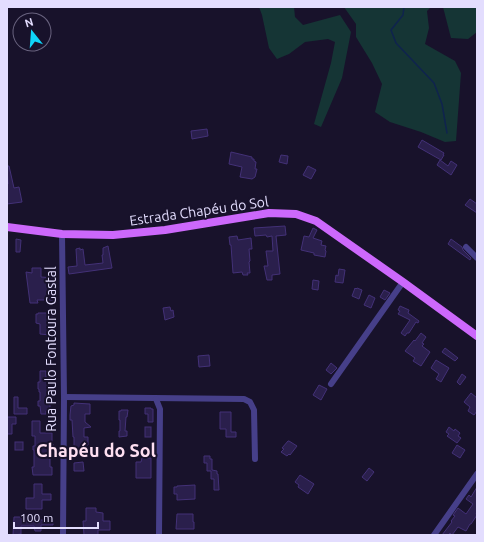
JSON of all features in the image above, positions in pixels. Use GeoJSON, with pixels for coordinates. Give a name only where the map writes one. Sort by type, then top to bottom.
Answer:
{"type":"FeatureCollection","features":[{"type":"Feature","properties":{"kind":"main road","name":"Estrada Chapéu do Sol"},"geometry":{"type":"LineString","coordinates":[[7,227],[62,234],[113,235],[165,230],[269,213],[296,214],[316,221],[477,336]]}},
{"type":"Feature","properties":{"kind":"street","name":"Rua Paulo Fontoura Gastal"},"geometry":{"type":"LineString","coordinates":[[62,234],[64,397],[63,535]]}},
{"type":"Feature","properties":{"kind":"street"},"geometry":{"type":"LineString","coordinates":[[466,247],[477,258]]}},
{"type":"Feature","properties":{"kind":"street"},"geometry":{"type":"LineString","coordinates":[[331,384],[403,282]]}},
{"type":"Feature","properties":{"kind":"street"},"geometry":{"type":"LineString","coordinates":[[64,397],[244,399],[250,402],[254,410],[255,459]]}},
{"type":"Feature","properties":{"kind":"street"},"geometry":{"type":"LineString","coordinates":[[156,398],[160,409],[159,535]]}},
{"type":"Feature","properties":{"kind":"street"},"geometry":{"type":"LineString","coordinates":[[434,535],[477,474]]}},
{"type":"Feature","properties":{"kind":"green space"},"geometry":{"type":"Polygon","coordinates":[[[259,7],[294,7],[295,17],[303,25],[340,15],[351,32],[342,78],[321,127],[314,124],[331,63],[335,42],[328,39],[305,42],[289,54],[277,59],[269,48],[259,7]]]}},
{"type":"Feature","properties":{"kind":"green space"},"geometry":{"type":"Polygon","coordinates":[[[344,7],[431,7],[427,11],[429,28],[425,44],[455,61],[461,73],[456,141],[445,142],[390,122],[375,112],[382,84],[372,63],[356,37],[356,24],[344,7]]]}},
{"type":"Feature","properties":{"kind":"green space"},"geometry":{"type":"Polygon","coordinates":[[[443,7],[477,7],[477,32],[468,39],[451,38],[443,7]]]}},
{"type":"Feature","properties":{"kind":"building"},"geometry":{"type":"Polygon","coordinates":[[[207,129],[208,136],[192,139],[191,131],[207,129]]]}},
{"type":"Feature","properties":{"kind":"building"},"geometry":{"type":"Polygon","coordinates":[[[422,140],[444,153],[441,160],[418,147],[422,140]]]}},
{"type":"Feature","properties":{"kind":"building"},"geometry":{"type":"Polygon","coordinates":[[[231,152],[252,157],[252,159],[254,159],[256,162],[255,169],[257,169],[255,177],[252,179],[240,177],[242,167],[229,164],[231,152]]]}},
{"type":"Feature","properties":{"kind":"building"},"geometry":{"type":"Polygon","coordinates":[[[281,155],[288,156],[287,164],[279,162],[281,155]]]}},
{"type":"Feature","properties":{"kind":"building"},"geometry":{"type":"Polygon","coordinates":[[[440,160],[448,166],[451,161],[457,165],[451,175],[437,165],[440,160]]]}},
{"type":"Feature","properties":{"kind":"building"},"geometry":{"type":"Polygon","coordinates":[[[7,166],[9,166],[14,188],[19,187],[22,202],[7,204],[7,166]]]}},
{"type":"Feature","properties":{"kind":"building"},"geometry":{"type":"Polygon","coordinates":[[[308,166],[316,170],[311,179],[303,175],[308,166]]]}},
{"type":"Feature","properties":{"kind":"building"},"geometry":{"type":"Polygon","coordinates":[[[470,199],[477,204],[477,213],[465,205],[470,199]]]}},
{"type":"Feature","properties":{"kind":"building"},"geometry":{"type":"Polygon","coordinates":[[[285,226],[286,235],[276,236],[280,274],[272,275],[272,280],[267,280],[264,266],[268,266],[266,251],[273,251],[272,236],[255,236],[254,228],[285,226]]]}},
{"type":"Feature","properties":{"kind":"building"},"geometry":{"type":"Polygon","coordinates":[[[313,228],[317,230],[313,238],[322,241],[321,245],[326,246],[325,257],[301,250],[304,236],[309,237],[313,228]]]}},
{"type":"Feature","properties":{"kind":"building"},"geometry":{"type":"Polygon","coordinates":[[[237,236],[238,240],[251,238],[252,249],[249,249],[250,273],[247,273],[248,275],[243,275],[242,272],[233,273],[229,237],[237,236]]]}},
{"type":"Feature","properties":{"kind":"building"},"geometry":{"type":"Polygon","coordinates":[[[16,239],[21,240],[20,252],[16,252],[16,239]]]}},
{"type":"Feature","properties":{"kind":"building"},"geometry":{"type":"Polygon","coordinates":[[[451,239],[462,247],[471,258],[470,260],[448,244],[451,239]]]}},
{"type":"Feature","properties":{"kind":"building"},"geometry":{"type":"Polygon","coordinates":[[[108,246],[112,268],[69,274],[68,267],[77,266],[76,249],[83,249],[85,265],[103,263],[103,248],[108,246]]]}},
{"type":"Feature","properties":{"kind":"building"},"geometry":{"type":"Polygon","coordinates":[[[32,268],[41,268],[41,277],[55,278],[53,300],[37,300],[38,303],[30,303],[26,272],[32,273],[32,268]]]}},
{"type":"Feature","properties":{"kind":"building"},"geometry":{"type":"Polygon","coordinates":[[[339,269],[345,270],[343,283],[335,282],[339,269]]]}},
{"type":"Feature","properties":{"kind":"building"},"geometry":{"type":"Polygon","coordinates":[[[313,280],[319,281],[318,290],[312,289],[313,280]]]}},
{"type":"Feature","properties":{"kind":"building"},"geometry":{"type":"Polygon","coordinates":[[[355,288],[362,290],[359,299],[352,296],[355,288]]]}},
{"type":"Feature","properties":{"kind":"building"},"geometry":{"type":"Polygon","coordinates":[[[384,290],[390,293],[385,300],[380,297],[384,290]]]}},
{"type":"Feature","properties":{"kind":"building"},"geometry":{"type":"Polygon","coordinates":[[[369,295],[375,298],[371,308],[364,305],[369,295]]]}},
{"type":"Feature","properties":{"kind":"building"},"geometry":{"type":"Polygon","coordinates":[[[400,306],[409,310],[408,313],[419,321],[418,323],[416,322],[409,333],[405,336],[401,333],[410,320],[398,314],[400,311],[398,310],[400,306]]]}},
{"type":"Feature","properties":{"kind":"building"},"geometry":{"type":"Polygon","coordinates":[[[170,307],[171,311],[173,310],[174,317],[165,320],[163,308],[170,307]]]}},
{"type":"Feature","properties":{"kind":"building"},"geometry":{"type":"Polygon","coordinates":[[[53,313],[53,322],[50,321],[50,335],[40,334],[40,324],[36,323],[36,314],[53,313]]]}},
{"type":"Feature","properties":{"kind":"building"},"geometry":{"type":"Polygon","coordinates":[[[421,333],[426,337],[422,343],[424,344],[422,346],[430,352],[421,366],[413,361],[415,358],[405,351],[421,333]]]}},
{"type":"Feature","properties":{"kind":"building"},"geometry":{"type":"Polygon","coordinates":[[[445,348],[458,358],[455,361],[442,352],[445,348]]]}},
{"type":"Feature","properties":{"kind":"building"},"geometry":{"type":"Polygon","coordinates":[[[209,355],[210,366],[199,367],[198,356],[209,355]]]}},
{"type":"Feature","properties":{"kind":"building"},"geometry":{"type":"Polygon","coordinates":[[[436,360],[449,368],[441,382],[436,379],[439,374],[431,368],[436,360]]]}},
{"type":"Feature","properties":{"kind":"building"},"geometry":{"type":"Polygon","coordinates":[[[331,363],[337,368],[331,374],[326,370],[331,363]]]}},
{"type":"Feature","properties":{"kind":"building"},"geometry":{"type":"Polygon","coordinates":[[[40,371],[46,371],[46,382],[51,382],[51,391],[53,391],[53,398],[50,398],[50,408],[47,409],[46,414],[41,414],[40,406],[38,406],[38,401],[40,401],[38,382],[40,382],[40,371]]]}},
{"type":"Feature","properties":{"kind":"building"},"geometry":{"type":"Polygon","coordinates":[[[462,374],[466,377],[460,385],[457,382],[462,374]]]}},
{"type":"Feature","properties":{"kind":"building"},"geometry":{"type":"Polygon","coordinates":[[[319,385],[327,389],[321,400],[313,395],[319,385]]]}},
{"type":"Feature","properties":{"kind":"building"},"geometry":{"type":"Polygon","coordinates":[[[471,393],[477,398],[477,411],[474,415],[468,411],[470,407],[464,402],[471,393]]]}},
{"type":"Feature","properties":{"kind":"building"},"geometry":{"type":"Polygon","coordinates":[[[14,397],[18,397],[18,408],[27,408],[27,414],[14,414],[14,397]]]}},
{"type":"Feature","properties":{"kind":"building"},"geometry":{"type":"Polygon","coordinates":[[[74,403],[90,404],[90,414],[85,414],[85,422],[91,427],[84,428],[84,437],[88,437],[86,457],[81,457],[81,454],[74,454],[74,437],[70,415],[71,406],[74,405],[74,403]]]}},
{"type":"Feature","properties":{"kind":"building"},"geometry":{"type":"Polygon","coordinates":[[[145,408],[153,409],[153,422],[148,422],[148,414],[145,414],[145,408]]]}},
{"type":"Feature","properties":{"kind":"building"},"geometry":{"type":"Polygon","coordinates":[[[128,410],[125,431],[127,431],[127,436],[119,437],[119,411],[128,410]]]}},
{"type":"Feature","properties":{"kind":"building"},"geometry":{"type":"Polygon","coordinates":[[[220,412],[231,412],[231,432],[236,432],[236,437],[226,437],[226,429],[220,429],[220,412]]]}},
{"type":"Feature","properties":{"kind":"building"},"geometry":{"type":"Polygon","coordinates":[[[7,417],[16,417],[16,424],[12,424],[12,434],[7,434],[7,417]]]}},
{"type":"Feature","properties":{"kind":"building"},"geometry":{"type":"Polygon","coordinates":[[[32,421],[40,421],[40,433],[52,433],[53,450],[50,450],[50,467],[52,467],[52,475],[33,475],[33,446],[35,446],[35,436],[32,436],[32,421]]]}},
{"type":"Feature","properties":{"kind":"building"},"geometry":{"type":"Polygon","coordinates":[[[145,427],[151,427],[151,437],[145,437],[145,427]]]}},
{"type":"Feature","properties":{"kind":"building"},"geometry":{"type":"Polygon","coordinates":[[[449,427],[460,433],[458,436],[461,438],[457,443],[447,436],[449,434],[446,432],[449,427]]]}},
{"type":"Feature","properties":{"kind":"building"},"geometry":{"type":"Polygon","coordinates":[[[288,441],[297,446],[290,455],[289,454],[287,456],[281,452],[284,449],[282,448],[288,441]]]}},
{"type":"Feature","properties":{"kind":"building"},"geometry":{"type":"Polygon","coordinates":[[[15,442],[23,442],[23,450],[15,450],[15,442]]]}},
{"type":"Feature","properties":{"kind":"building"},"geometry":{"type":"Polygon","coordinates":[[[457,445],[465,450],[460,458],[452,453],[457,445]]]}},
{"type":"Feature","properties":{"kind":"building"},"geometry":{"type":"Polygon","coordinates":[[[204,456],[210,456],[210,459],[212,459],[212,470],[217,471],[218,474],[219,490],[214,490],[214,479],[211,479],[211,471],[207,471],[207,463],[204,463],[204,456]]]}},
{"type":"Feature","properties":{"kind":"building"},"geometry":{"type":"Polygon","coordinates":[[[142,458],[151,458],[151,478],[136,478],[136,462],[141,462],[142,458]]]}},
{"type":"Feature","properties":{"kind":"building"},"geometry":{"type":"Polygon","coordinates":[[[83,462],[84,471],[74,471],[74,463],[83,462]]]}},
{"type":"Feature","properties":{"kind":"building"},"geometry":{"type":"Polygon","coordinates":[[[369,468],[374,472],[367,481],[362,477],[369,468]]]}},
{"type":"Feature","properties":{"kind":"building"},"geometry":{"type":"Polygon","coordinates":[[[300,475],[314,484],[308,494],[298,487],[299,485],[295,482],[300,475]]]}},
{"type":"Feature","properties":{"kind":"building"},"geometry":{"type":"Polygon","coordinates":[[[34,484],[42,484],[42,494],[51,494],[51,500],[42,500],[42,509],[26,509],[26,498],[34,498],[34,484]]]}},
{"type":"Feature","properties":{"kind":"building"},"geometry":{"type":"Polygon","coordinates":[[[195,485],[195,499],[177,500],[177,494],[174,494],[174,487],[195,485]]]}},
{"type":"Feature","properties":{"kind":"building"},"geometry":{"type":"Polygon","coordinates":[[[477,487],[477,515],[466,531],[458,527],[452,535],[450,533],[448,535],[442,535],[452,522],[451,521],[455,516],[453,515],[458,508],[466,514],[473,504],[466,499],[469,495],[471,497],[477,487]]]}},
{"type":"Feature","properties":{"kind":"building"},"geometry":{"type":"Polygon","coordinates":[[[86,508],[96,508],[96,512],[103,513],[103,521],[110,521],[110,530],[98,530],[98,535],[84,535],[83,521],[86,521],[86,508]]]}},
{"type":"Feature","properties":{"kind":"building"},"geometry":{"type":"Polygon","coordinates":[[[177,514],[193,514],[194,529],[176,529],[177,514]]]}},
{"type":"Feature","properties":{"kind":"building"},"geometry":{"type":"Polygon","coordinates":[[[14,517],[40,517],[40,520],[53,520],[53,525],[41,525],[41,531],[35,531],[34,526],[21,526],[21,534],[13,535],[14,517]]]}},
{"type":"Feature","properties":{"kind":"waterway"},"geometry":{"type":"LineString","coordinates":[[404,7],[403,15],[391,30],[396,43],[434,83],[442,104],[447,133]]}},
{"type":"Feature","properties":{"kind":"district","name":"Chapéu do Sol"},"geometry":{"type":"Point","coordinates":[96,450]}}]}
